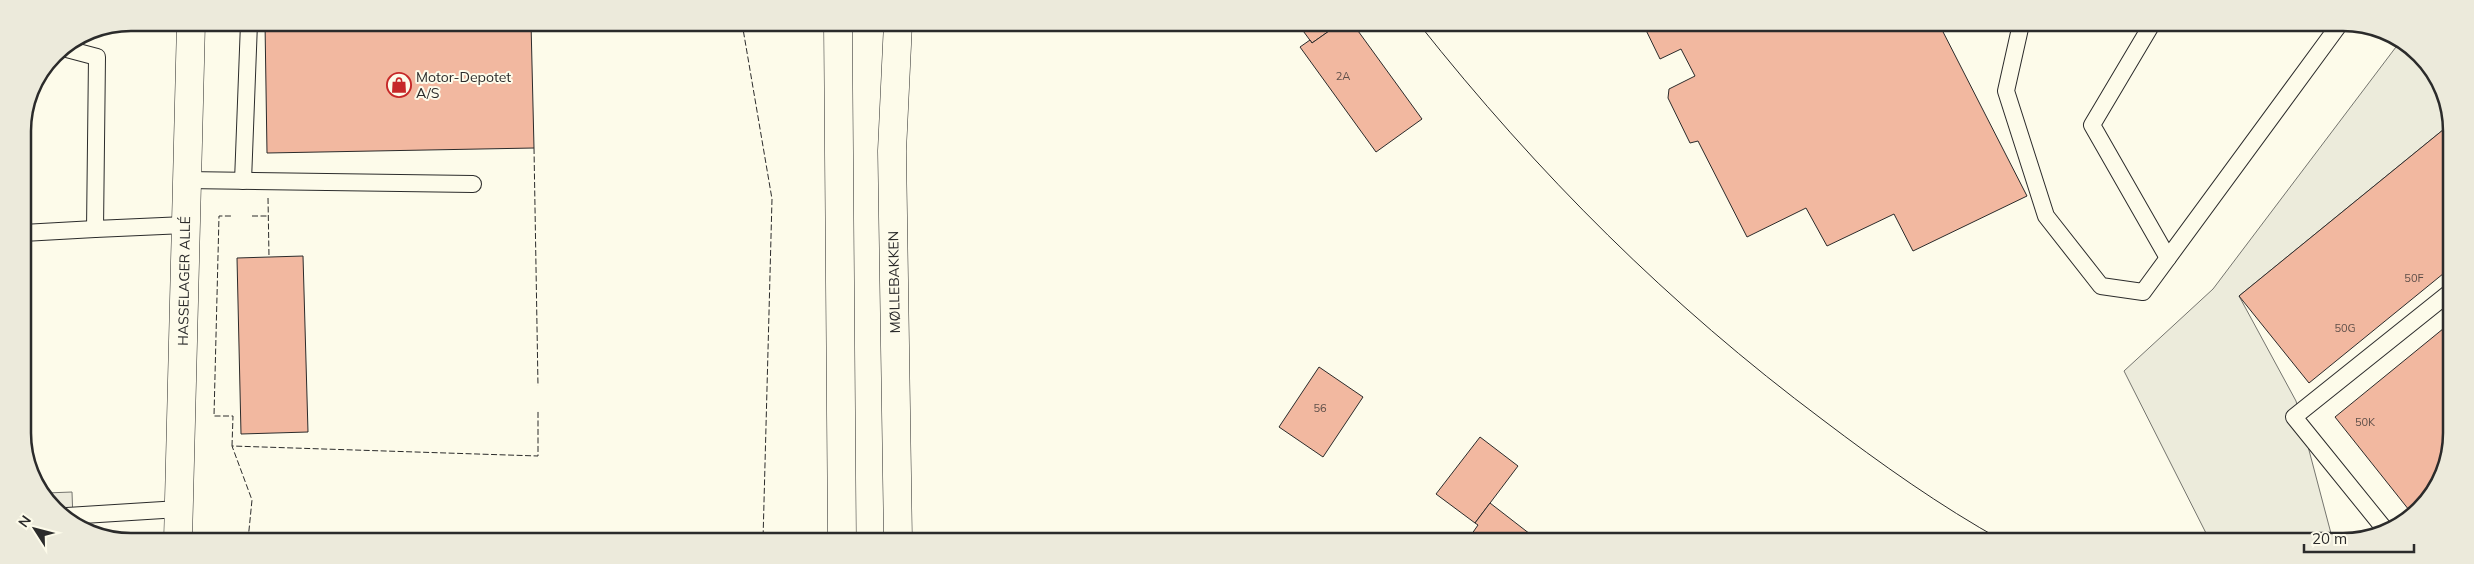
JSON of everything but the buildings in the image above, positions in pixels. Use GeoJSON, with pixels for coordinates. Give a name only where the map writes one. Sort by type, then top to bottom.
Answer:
{"type":"FeatureCollection","features":[{"type":"Feature","properties":{"kind":"main road","name":"HASSELAGER ALLÉ"},"geometry":{"type":"LineString","coordinates":[[178,533],[191,31]]}},
{"type":"Feature","properties":{"kind":"main road"},"geometry":{"type":"LineString","coordinates":[[838,31],[842,533]]}},
{"type":"Feature","properties":{"kind":"main road","name":"MØLLEBAKKEN"},"geometry":{"type":"LineString","coordinates":[[898,31],[892,151],[898,533]]}},
{"type":"Feature","properties":{"kind":"lane"},"geometry":{"type":"LineString","coordinates":[[243,181],[249,31]]}},
{"type":"Feature","properties":{"kind":"lane"},"geometry":{"type":"LineString","coordinates":[[2019,31],[2006,91],[2046,216],[2101,286],[2143,292],[2334,31]]}},
{"type":"Feature","properties":{"kind":"lane"},"geometry":{"type":"LineString","coordinates":[[2148,31],[2092,124],[2168,258]]}},
{"type":"Feature","properties":{"kind":"lane"},"geometry":{"type":"LineString","coordinates":[[72,50],[97,57],[96,230]]}},
{"type":"Feature","properties":{"kind":"lane"},"geometry":{"type":"LineString","coordinates":[[186,180],[473,184]]}},
{"type":"Feature","properties":{"kind":"lane"},"geometry":{"type":"LineString","coordinates":[[31,233],[185,225]]}},
{"type":"Feature","properties":{"kind":"lane"},"geometry":{"type":"LineString","coordinates":[[2381,525],[2294,418],[2443,298]]}},
{"type":"Feature","properties":{"kind":"lane"},"geometry":{"type":"LineString","coordinates":[[75,515],[179,509]]}},
{"type":"Feature","properties":{"kind":"shaded area"},"geometry":{"type":"Polygon","coordinates":[[[2396,47],[2404,52],[2422,70],[2435,93],[2441,112],[2443,130],[2239,296],[2296,401],[2331,533],[2206,533],[2124,371],[2213,289],[2396,47]]]}},
{"type":"Feature","properties":{"kind":"shaded area"},"geometry":{"type":"Polygon","coordinates":[[[72,492],[73,514],[70,512],[52,494],[72,492]]]}},
{"type":"Feature","properties":{"kind":"tram line"},"geometry":{"type":"LineString","coordinates":[[1425,31],[1511,133],[1559,185],[1659,284],[1766,376],[1823,420],[1911,484],[1989,533]]}},
{"type":"Feature","properties":{"kind":"fence"},"geometry":{"type":"LineString","coordinates":[[743,31],[772,199],[763,533]]}},
{"type":"Feature","properties":{"kind":"fence"},"geometry":{"type":"LineString","coordinates":[[534,148],[538,386]]}},
{"type":"Feature","properties":{"kind":"fence"},"geometry":{"type":"LineString","coordinates":[[268,198],[269,257]]}},
{"type":"Feature","properties":{"kind":"fence"},"geometry":{"type":"LineString","coordinates":[[232,216],[219,216],[214,416],[233,416],[232,446]]}},
{"type":"Feature","properties":{"kind":"fence"},"geometry":{"type":"LineString","coordinates":[[252,216],[268,216]]}},
{"type":"Feature","properties":{"kind":"fence"},"geometry":{"type":"LineString","coordinates":[[249,533],[252,500],[232,446],[538,456],[538,411]]}},
{"type":"Feature","properties":{"kind":"place","name":"Motor-Depotet A/S"},"geometry":{"type":"Point","coordinates":[399,85]}}]}
